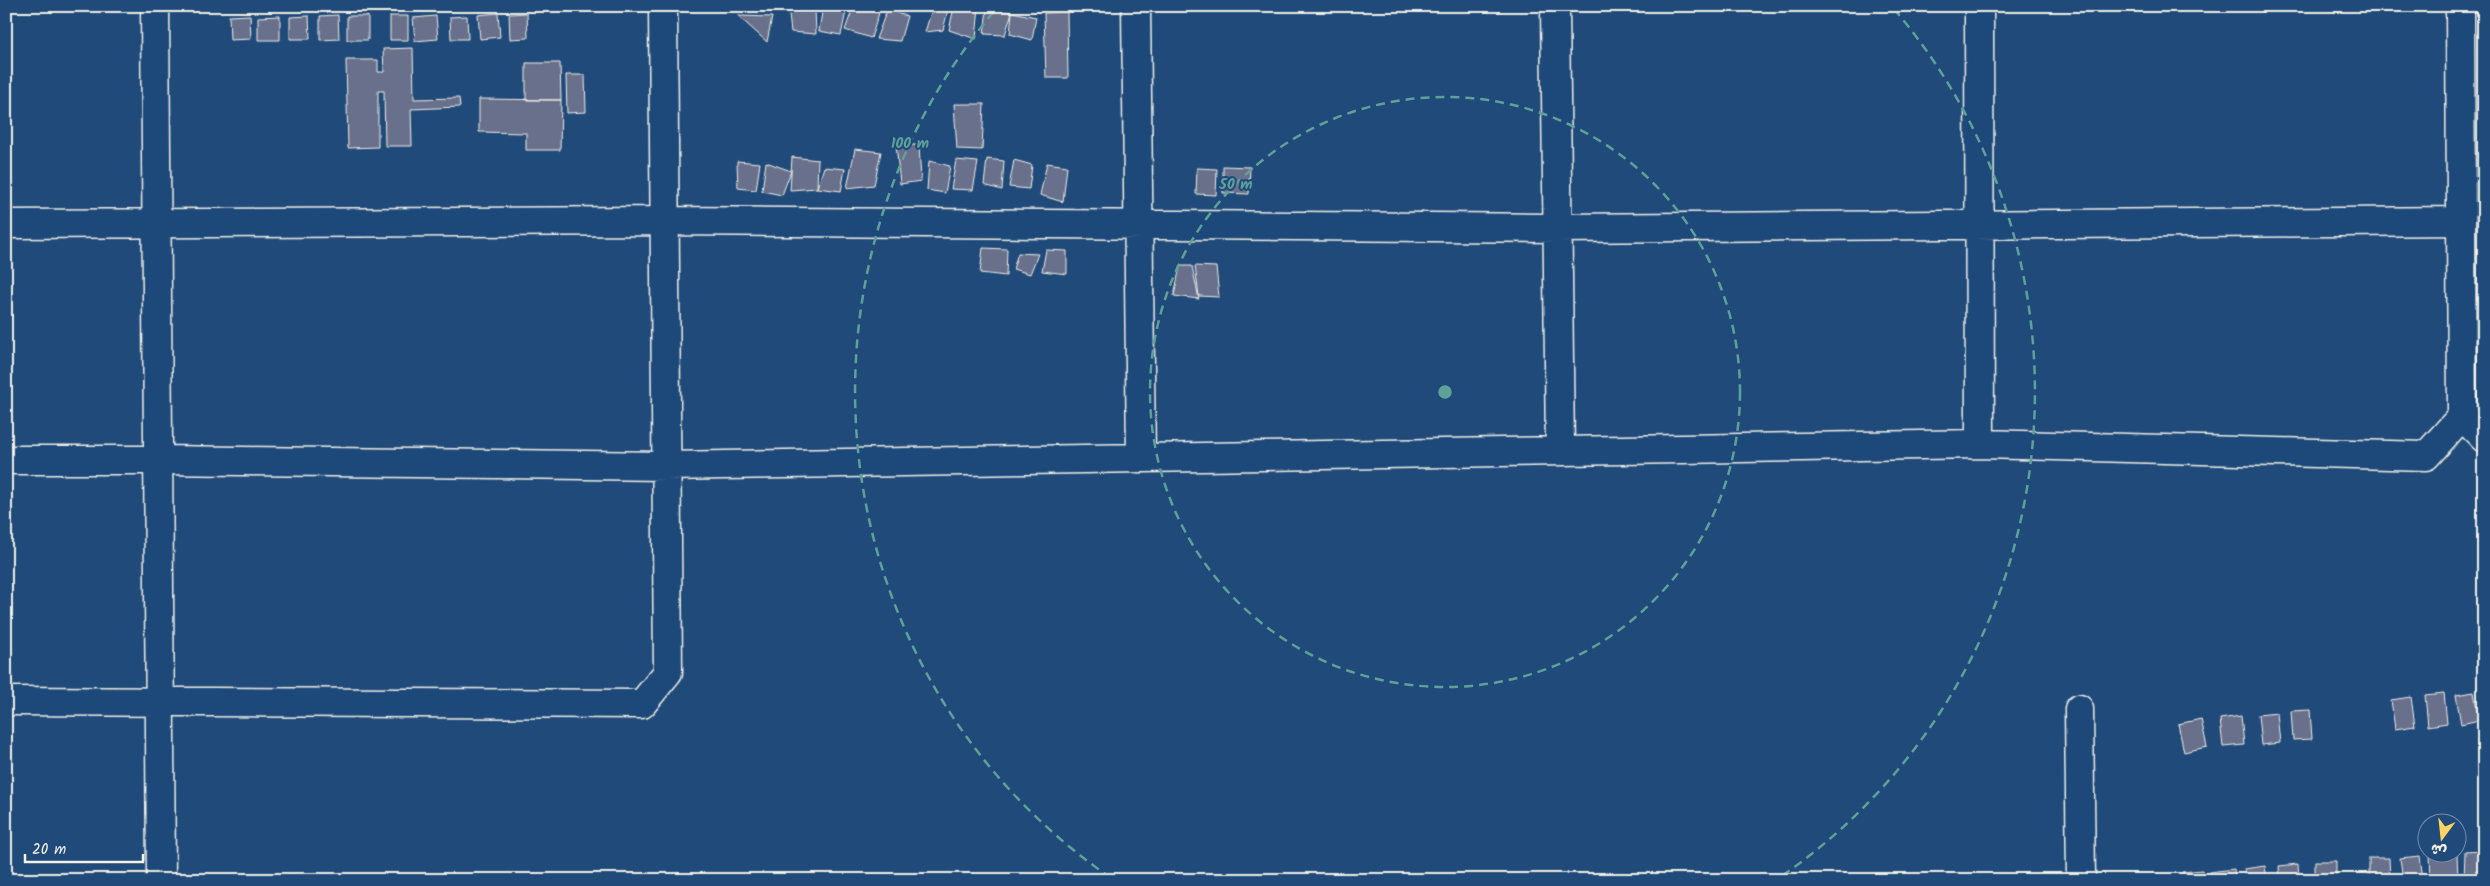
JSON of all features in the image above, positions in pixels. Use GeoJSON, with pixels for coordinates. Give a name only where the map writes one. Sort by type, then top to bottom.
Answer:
{"type":"FeatureCollection","features":[{"type":"Feature","properties":{"kind":"street"},"geometry":{"type":"LineString","coordinates":[[155,6],[158,702],[161,880]]}},
{"type":"Feature","properties":{"kind":"street"},"geometry":{"type":"LineString","coordinates":[[6,701],[642,704],[668,672],[662,6]]}},
{"type":"Feature","properties":{"kind":"street"},"geometry":{"type":"LineString","coordinates":[[1136,6],[1141,458]]}},
{"type":"Feature","properties":{"kind":"street"},"geometry":{"type":"LineString","coordinates":[[1555,6],[1560,451]]}},
{"type":"Feature","properties":{"kind":"street"},"geometry":{"type":"LineString","coordinates":[[1979,6],[1980,444]]}},
{"type":"Feature","properties":{"kind":"street"},"geometry":{"type":"LineString","coordinates":[[6,460],[666,466],[1980,444],[2426,456],[2462,416],[2460,6]]}},
{"type":"Feature","properties":{"kind":"street"},"geometry":{"type":"LineString","coordinates":[[6,224],[156,225],[664,221],[1138,223],[1558,228],[1979,223],[2461,221]]}},
{"type":"Feature","properties":{"kind":"street"},"geometry":{"type":"LineString","coordinates":[[2462,416],[2484,438]]}},
{"type":"Feature","properties":{"kind":"street"},"geometry":{"type":"LineString","coordinates":[[2078,709],[2081,880]]}},
{"type":"Feature","properties":{"kind":"building"},"geometry":{"type":"Polygon","coordinates":[[[788,6],[815,9],[816,34],[791,32],[788,6]]]}},
{"type":"Feature","properties":{"kind":"building"},"geometry":{"type":"Polygon","coordinates":[[[823,6],[847,7],[841,35],[819,31],[823,6]]]}},
{"type":"Feature","properties":{"kind":"building"},"geometry":{"type":"Polygon","coordinates":[[[939,6],[949,6],[943,30],[925,32],[932,9],[939,6]]]}},
{"type":"Feature","properties":{"kind":"building"},"geometry":{"type":"Polygon","coordinates":[[[979,6],[976,39],[949,30],[954,7],[979,6]]]}},
{"type":"Feature","properties":{"kind":"building"},"geometry":{"type":"Polygon","coordinates":[[[853,8],[879,13],[871,38],[845,30],[853,8]]]}},
{"type":"Feature","properties":{"kind":"building"},"geometry":{"type":"Polygon","coordinates":[[[987,8],[1012,12],[1005,35],[984,34],[987,8]]]}},
{"type":"Feature","properties":{"kind":"building"},"geometry":{"type":"Polygon","coordinates":[[[887,10],[907,16],[900,41],[876,39],[887,10]]]}},
{"type":"Feature","properties":{"kind":"building"},"geometry":{"type":"Polygon","coordinates":[[[1012,12],[1036,17],[1032,40],[1010,34],[1012,12]]]}},
{"type":"Feature","properties":{"kind":"building"},"geometry":{"type":"Polygon","coordinates":[[[1067,12],[1068,78],[1046,78],[1044,13],[1067,12]]]}},
{"type":"Feature","properties":{"kind":"building"},"geometry":{"type":"Polygon","coordinates":[[[498,13],[500,37],[480,39],[478,15],[498,13]]]}},
{"type":"Feature","properties":{"kind":"building"},"geometry":{"type":"Polygon","coordinates":[[[527,13],[528,38],[510,39],[509,14],[527,13]]]}},
{"type":"Feature","properties":{"kind":"building"},"geometry":{"type":"Polygon","coordinates":[[[250,15],[251,39],[230,40],[229,16],[250,15]]]}},
{"type":"Feature","properties":{"kind":"building"},"geometry":{"type":"Polygon","coordinates":[[[338,15],[339,39],[320,40],[320,16],[338,15]]]}},
{"type":"Feature","properties":{"kind":"building"},"geometry":{"type":"Polygon","coordinates":[[[280,16],[280,40],[258,40],[258,17],[280,16]]]}},
{"type":"Feature","properties":{"kind":"building"},"geometry":{"type":"Polygon","coordinates":[[[309,16],[310,39],[290,39],[290,17],[309,16]]]}},
{"type":"Feature","properties":{"kind":"building"},"geometry":{"type":"Polygon","coordinates":[[[347,16],[368,16],[368,40],[347,40],[347,16]]]}},
{"type":"Feature","properties":{"kind":"building"},"geometry":{"type":"Polygon","coordinates":[[[390,16],[408,16],[408,40],[390,40],[390,16]]]}},
{"type":"Feature","properties":{"kind":"building"},"geometry":{"type":"Polygon","coordinates":[[[436,16],[438,39],[415,41],[413,18],[436,16]]]}},
{"type":"Feature","properties":{"kind":"building"},"geometry":{"type":"Polygon","coordinates":[[[467,16],[468,39],[451,39],[450,17],[467,16]]]}},
{"type":"Feature","properties":{"kind":"building"},"geometry":{"type":"Polygon","coordinates":[[[738,16],[772,17],[767,42],[738,16]]]}},
{"type":"Feature","properties":{"kind":"building"},"geometry":{"type":"Polygon","coordinates":[[[413,48],[414,99],[459,98],[460,107],[411,109],[412,146],[385,146],[384,91],[378,91],[378,147],[348,148],[346,60],[378,60],[378,72],[384,72],[383,49],[413,48]]]}},
{"type":"Feature","properties":{"kind":"building"},"geometry":{"type":"Polygon","coordinates":[[[526,63],[560,63],[561,100],[526,100],[526,63]]]}},
{"type":"Feature","properties":{"kind":"building"},"geometry":{"type":"Polygon","coordinates":[[[566,75],[585,75],[586,112],[567,113],[566,75]]]}},
{"type":"Feature","properties":{"kind":"building"},"geometry":{"type":"Polygon","coordinates":[[[479,99],[561,100],[560,150],[526,150],[526,133],[479,132],[479,99]]]}},
{"type":"Feature","properties":{"kind":"building"},"geometry":{"type":"Polygon","coordinates":[[[954,104],[984,104],[982,150],[957,149],[954,104]]]}},
{"type":"Feature","properties":{"kind":"building"},"geometry":{"type":"Polygon","coordinates":[[[896,145],[919,145],[921,181],[900,184],[896,145]]]}},
{"type":"Feature","properties":{"kind":"building"},"geometry":{"type":"Polygon","coordinates":[[[855,149],[881,152],[874,185],[847,188],[855,149]]]}},
{"type":"Feature","properties":{"kind":"building"},"geometry":{"type":"Polygon","coordinates":[[[792,157],[818,160],[817,188],[790,190],[792,157]]]}},
{"type":"Feature","properties":{"kind":"building"},"geometry":{"type":"Polygon","coordinates":[[[987,159],[1004,161],[1002,190],[984,185],[987,159]]]}},
{"type":"Feature","properties":{"kind":"building"},"geometry":{"type":"Polygon","coordinates":[[[956,160],[978,162],[973,190],[951,189],[956,160]]]}},
{"type":"Feature","properties":{"kind":"building"},"geometry":{"type":"Polygon","coordinates":[[[1014,160],[1032,165],[1029,189],[1009,187],[1014,160]]]}},
{"type":"Feature","properties":{"kind":"building"},"geometry":{"type":"Polygon","coordinates":[[[737,161],[760,163],[756,190],[738,188],[737,161]]]}},
{"type":"Feature","properties":{"kind":"building"},"geometry":{"type":"Polygon","coordinates":[[[929,161],[950,166],[945,193],[927,190],[929,161]]]}},
{"type":"Feature","properties":{"kind":"building"},"geometry":{"type":"Polygon","coordinates":[[[766,162],[791,171],[782,195],[762,191],[766,162]]]}},
{"type":"Feature","properties":{"kind":"building"},"geometry":{"type":"Polygon","coordinates":[[[1047,163],[1067,166],[1063,202],[1040,195],[1047,163]]]}},
{"type":"Feature","properties":{"kind":"building"},"geometry":{"type":"Polygon","coordinates":[[[1223,166],[1250,167],[1249,194],[1223,193],[1223,166]]]}},
{"type":"Feature","properties":{"kind":"building"},"geometry":{"type":"Polygon","coordinates":[[[824,167],[845,169],[841,191],[817,188],[824,167]]]}},
{"type":"Feature","properties":{"kind":"building"},"geometry":{"type":"Polygon","coordinates":[[[1197,168],[1217,169],[1216,195],[1196,194],[1197,168]]]}},
{"type":"Feature","properties":{"kind":"building"},"geometry":{"type":"Polygon","coordinates":[[[983,248],[1007,249],[1006,276],[980,273],[983,248]]]}},
{"type":"Feature","properties":{"kind":"building"},"geometry":{"type":"Polygon","coordinates":[[[1046,250],[1067,251],[1067,274],[1042,271],[1046,250]]]}},
{"type":"Feature","properties":{"kind":"building"},"geometry":{"type":"Polygon","coordinates":[[[1018,253],[1038,254],[1030,274],[1013,269],[1018,253]]]}},
{"type":"Feature","properties":{"kind":"building"},"geometry":{"type":"Polygon","coordinates":[[[1180,266],[1192,266],[1199,299],[1174,296],[1180,266]]]}},
{"type":"Feature","properties":{"kind":"building"},"geometry":{"type":"Polygon","coordinates":[[[1195,266],[1216,267],[1219,297],[1199,296],[1195,266]]]}},
{"type":"Feature","properties":{"kind":"building"},"geometry":{"type":"Polygon","coordinates":[[[2474,692],[2479,720],[2461,724],[2456,695],[2474,692]]]}},
{"type":"Feature","properties":{"kind":"building"},"geometry":{"type":"Polygon","coordinates":[[[2444,693],[2447,723],[2428,726],[2425,695],[2444,693]]]}},
{"type":"Feature","properties":{"kind":"building"},"geometry":{"type":"Polygon","coordinates":[[[2411,697],[2415,726],[2395,729],[2391,700],[2411,697]]]}},
{"type":"Feature","properties":{"kind":"building"},"geometry":{"type":"Polygon","coordinates":[[[2310,710],[2312,739],[2293,740],[2291,711],[2310,710]]]}},
{"type":"Feature","properties":{"kind":"building"},"geometry":{"type":"Polygon","coordinates":[[[2277,713],[2280,743],[2261,745],[2258,715],[2277,713]]]}},
{"type":"Feature","properties":{"kind":"building"},"geometry":{"type":"Polygon","coordinates":[[[2241,716],[2244,745],[2223,747],[2220,719],[2241,716]]]}},
{"type":"Feature","properties":{"kind":"building"},"geometry":{"type":"Polygon","coordinates":[[[2201,719],[2207,747],[2184,752],[2178,724],[2201,719]]]}},
{"type":"Feature","properties":{"kind":"building"},"geometry":{"type":"Polygon","coordinates":[[[2484,850],[2484,880],[2464,880],[2465,864],[2468,864],[2468,851],[2484,850]]]}},
{"type":"Feature","properties":{"kind":"building"},"geometry":{"type":"Polygon","coordinates":[[[2418,856],[2418,864],[2421,864],[2423,880],[2403,880],[2400,858],[2418,856]]]}},
{"type":"Feature","properties":{"kind":"building"},"geometry":{"type":"Polygon","coordinates":[[[2369,858],[2389,858],[2390,880],[2369,880],[2369,858]]]}},
{"type":"Feature","properties":{"kind":"building"},"geometry":{"type":"Polygon","coordinates":[[[2315,861],[2336,861],[2336,880],[2315,880],[2315,861]]]}},
{"type":"Feature","properties":{"kind":"building"},"geometry":{"type":"Polygon","coordinates":[[[2298,864],[2299,880],[2280,880],[2279,866],[2298,864]]]}},
{"type":"Feature","properties":{"kind":"building"},"geometry":{"type":"Polygon","coordinates":[[[2430,864],[2457,864],[2458,880],[2431,880],[2430,864]]]}},
{"type":"Feature","properties":{"kind":"building"},"geometry":{"type":"Polygon","coordinates":[[[2265,866],[2267,880],[2246,880],[2244,869],[2265,866]]]}},
{"type":"Feature","properties":{"kind":"building"},"geometry":{"type":"Polygon","coordinates":[[[2234,869],[2235,880],[2210,880],[2209,872],[2234,869]]]}},
{"type":"Feature","properties":{"kind":"building"},"geometry":{"type":"Polygon","coordinates":[[[2202,870],[2203,880],[2182,880],[2182,872],[2202,870]]]}}]}
